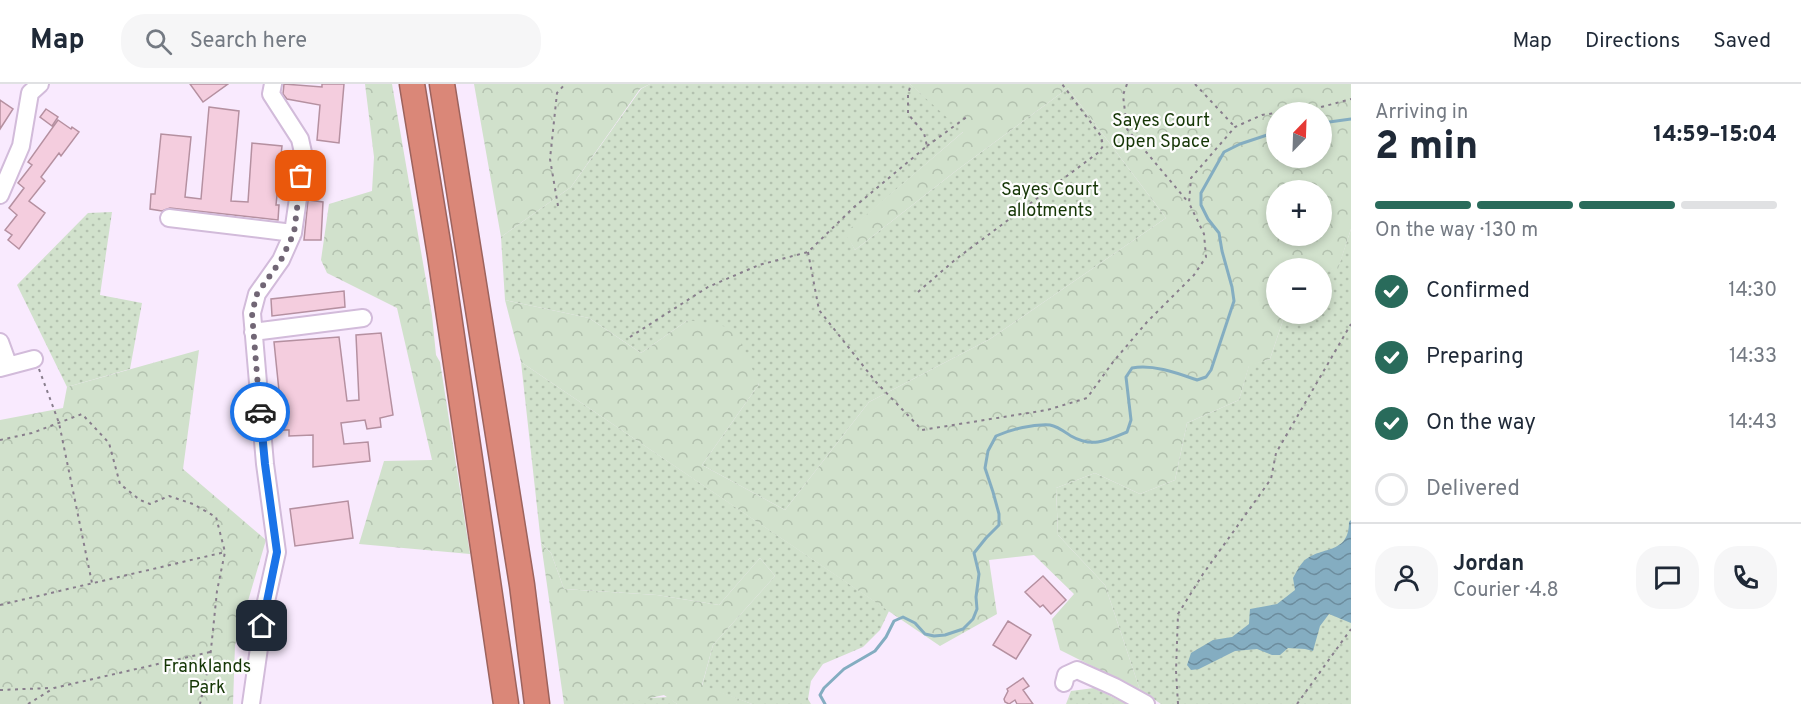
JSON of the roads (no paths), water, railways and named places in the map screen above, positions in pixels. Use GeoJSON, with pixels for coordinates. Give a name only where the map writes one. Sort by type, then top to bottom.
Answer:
{"type":"FeatureCollection","features":[{"type":"Feature","properties":{"kind":"highway"},"geometry":{"type":"LineString","coordinates":[[412,84],[442,267],[506,704]]}},
{"type":"Feature","properties":{"kind":"highway"},"geometry":{"type":"LineString","coordinates":[[442,84],[520,574],[537,704]]}},
{"type":"Feature","properties":{"kind":"street"},"geometry":{"type":"LineString","coordinates":[[250,704],[277,552],[265,464],[252,313],[257,294],[281,260],[294,233],[304,157],[300,139],[271,94],[273,84]]}},
{"type":"Feature","properties":{"kind":"street"},"geometry":{"type":"LineString","coordinates":[[0,195],[6,161],[21,146],[35,89]]}},
{"type":"Feature","properties":{"kind":"street"},"geometry":{"type":"LineString","coordinates":[[169,218],[294,233]]}},
{"type":"Feature","properties":{"kind":"street"},"geometry":{"type":"LineString","coordinates":[[253,332],[363,318]]}},
{"type":"Feature","properties":{"kind":"street"},"geometry":{"type":"LineString","coordinates":[[0,342],[4,366],[34,359]]}},
{"type":"Feature","properties":{"kind":"street"},"geometry":{"type":"LineString","coordinates":[[1064,683],[1066,675],[1077,670],[1146,704]]}},
{"type":"Feature","properties":{"kind":"water"},"geometry":{"type":"Polygon","coordinates":[[[1351,520],[1351,623],[1329,614],[1320,626],[1313,651],[1288,648],[1280,655],[1272,655],[1257,649],[1235,651],[1199,669],[1191,670],[1187,665],[1191,653],[1213,640],[1232,637],[1249,624],[1250,609],[1277,604],[1295,590],[1293,578],[1302,564],[1317,553],[1339,545],[1348,533],[1351,520]]]}},
{"type":"Feature","properties":{"kind":"waterway"},"geometry":{"type":"LineString","coordinates":[[1332,122],[1351,119]]}},
{"type":"Feature","properties":{"kind":"waterway"},"geometry":{"type":"LineString","coordinates":[[825,704],[820,695],[824,688],[844,669],[875,651],[886,637],[894,621],[903,617],[915,623],[925,634],[934,636],[963,629],[973,619],[977,609],[979,574],[974,553],[999,525],[999,514],[985,468],[988,451],[996,436],[1023,427],[1050,425],[1079,440],[1099,442],[1127,432],[1131,420],[1126,377],[1132,368],[1157,368],[1197,380],[1206,377],[1211,370],[1234,301],[1219,233],[1201,205],[1201,193],[1224,152],[1266,135]]}},
{"type":"Feature","properties":{"kind":"park label","name":"Sayes Court Open Space"},"geometry":{"type":"Point","coordinates":[1161,131]}},
{"type":"Feature","properties":{"kind":"park label","name":"Sayes Court allotments"},"geometry":{"type":"Point","coordinates":[1050,200]}},
{"type":"Feature","properties":{"kind":"park label","name":"Franklands Park"},"geometry":{"type":"Point","coordinates":[207,677]}}]}
